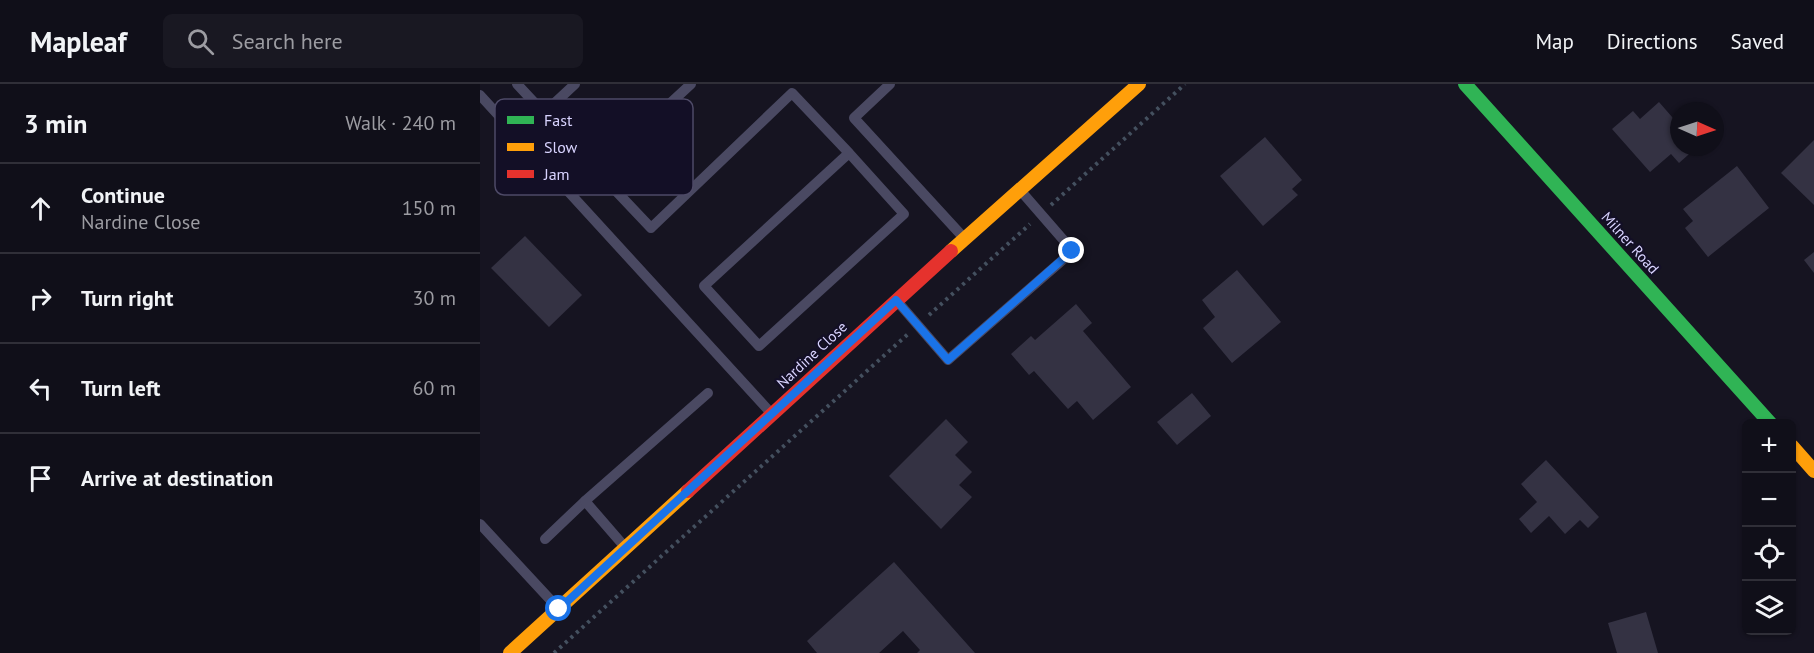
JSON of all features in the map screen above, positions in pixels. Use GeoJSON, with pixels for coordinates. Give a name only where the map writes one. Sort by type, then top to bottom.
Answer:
{"type":"FeatureCollection","features":[{"type":"Feature","properties":{"kind":"street","name":"Nardine Close"},"geometry":{"type":"LineString","coordinates":[[510,653],[896,300],[1139,84]]}},
{"type":"Feature","properties":{"kind":"street","name":"Milner Road"},"geometry":{"type":"LineString","coordinates":[[1465,84],[1767,419]]}},
{"type":"Feature","properties":{"kind":"street"},"geometry":{"type":"LineString","coordinates":[[1796,451],[1814,471]]}},
{"type":"Feature","properties":{"kind":"lane"},"geometry":{"type":"LineString","coordinates":[[517,84],[531,99]]}},
{"type":"Feature","properties":{"kind":"lane"},"geometry":{"type":"LineString","coordinates":[[559,99],[575,84]]}},
{"type":"Feature","properties":{"kind":"lane"},"geometry":{"type":"LineString","coordinates":[[675,99],[691,84]]}},
{"type":"Feature","properties":{"kind":"lane"},"geometry":{"type":"LineString","coordinates":[[890,84],[854,118],[964,239]]}},
{"type":"Feature","properties":{"kind":"lane"},"geometry":{"type":"LineString","coordinates":[[693,188],[792,93],[849,153],[904,214],[759,346],[704,286],[849,153]]}},
{"type":"Feature","properties":{"kind":"lane"},"geometry":{"type":"LineString","coordinates":[[480,95],[495,111]]}},
{"type":"Feature","properties":{"kind":"lane"},"geometry":{"type":"LineString","coordinates":[[896,300],[948,360],[1072,251],[1020,190]]}},
{"type":"Feature","properties":{"kind":"lane"},"geometry":{"type":"LineString","coordinates":[[572,195],[772,414]]}},
{"type":"Feature","properties":{"kind":"lane"},"geometry":{"type":"LineString","coordinates":[[620,195],[651,228],[685,195]]}},
{"type":"Feature","properties":{"kind":"lane"},"geometry":{"type":"LineString","coordinates":[[545,538],[708,393]]}},
{"type":"Feature","properties":{"kind":"lane"},"geometry":{"type":"LineString","coordinates":[[585,501],[626,548]]}},
{"type":"Feature","properties":{"kind":"lane"},"geometry":{"type":"LineString","coordinates":[[480,524],[559,609]]}},
{"type":"Feature","properties":{"kind":"path"},"geometry":{"type":"LineString","coordinates":[[554,653],[1185,84]]}},
{"type":"Feature","properties":{"kind":"building"},"geometry":{"type":"Polygon","coordinates":[[[1659,102],[1670,115],[1670,155],[1650,172],[1612,129],[1633,111],[1640,119],[1659,102]]]}},
{"type":"Feature","properties":{"kind":"building"},"geometry":{"type":"Polygon","coordinates":[[[1265,137],[1302,180],[1292,189],[1298,195],[1263,226],[1220,176],[1265,137]]]}},
{"type":"Feature","properties":{"kind":"building"},"geometry":{"type":"Polygon","coordinates":[[[1814,140],[1814,205],[1781,173],[1814,140]]]}},
{"type":"Feature","properties":{"kind":"building"},"geometry":{"type":"Polygon","coordinates":[[[1673,156],[1687,156],[1679,163],[1673,156]]]}},
{"type":"Feature","properties":{"kind":"building"},"geometry":{"type":"Polygon","coordinates":[[[1737,166],[1769,208],[1708,257],[1685,228],[1693,221],[1683,209],[1737,166]]]}},
{"type":"Feature","properties":{"kind":"building"},"geometry":{"type":"Polygon","coordinates":[[[525,236],[582,295],[549,327],[491,268],[525,236]]]}},
{"type":"Feature","properties":{"kind":"building"},"geometry":{"type":"Polygon","coordinates":[[[1814,252],[1814,273],[1804,260],[1814,252]]]}},
{"type":"Feature","properties":{"kind":"building"},"geometry":{"type":"Polygon","coordinates":[[[1237,270],[1281,322],[1232,363],[1203,328],[1215,317],[1202,300],[1237,270]]]}},
{"type":"Feature","properties":{"kind":"building"},"geometry":{"type":"Polygon","coordinates":[[[1076,304],[1092,323],[1083,331],[1131,387],[1093,420],[1077,401],[1068,409],[1034,371],[1029,375],[1011,354],[1031,336],[1035,340],[1076,304]]]}},
{"type":"Feature","properties":{"kind":"building"},"geometry":{"type":"Polygon","coordinates":[[[1192,393],[1211,416],[1177,445],[1157,422],[1192,393]]]}},
{"type":"Feature","properties":{"kind":"building"},"geometry":{"type":"Polygon","coordinates":[[[946,419],[968,442],[955,455],[972,472],[959,485],[972,497],[941,529],[889,476],[946,419]]]}},
{"type":"Feature","properties":{"kind":"building"},"geometry":{"type":"Polygon","coordinates":[[[1546,460],[1599,517],[1588,528],[1580,520],[1565,534],[1549,516],[1531,533],[1519,519],[1537,502],[1521,484],[1546,460]]]}},
{"type":"Feature","properties":{"kind":"building"},"geometry":{"type":"Polygon","coordinates":[[[894,562],[975,653],[917,653],[920,650],[903,631],[879,653],[817,653],[807,641],[894,562]]]}},
{"type":"Feature","properties":{"kind":"building"},"geometry":{"type":"Polygon","coordinates":[[[1646,612],[1658,653],[1617,653],[1608,623],[1646,612]]]}},
{"type":"Feature","properties":{"kind":"traffic: fast"},"geometry":{"type":"LineString","coordinates":[[1465,84],[1766,419]]}},
{"type":"Feature","properties":{"kind":"traffic: slow"},"geometry":{"type":"LineString","coordinates":[[951,251],[1139,84]]}},
{"type":"Feature","properties":{"kind":"traffic: slow"},"geometry":{"type":"LineString","coordinates":[[1796,451],[1814,471]]}},
{"type":"Feature","properties":{"kind":"traffic: slow"},"geometry":{"type":"LineString","coordinates":[[510,653],[688,491]]}},
{"type":"Feature","properties":{"kind":"traffic: jam"},"geometry":{"type":"LineString","coordinates":[[688,491],[951,251]]}},
{"type":"Feature","properties":{"kind":"route"},"geometry":{"type":"LineString","coordinates":[[559,609],[896,300],[948,360],[1072,251]]}}]}
